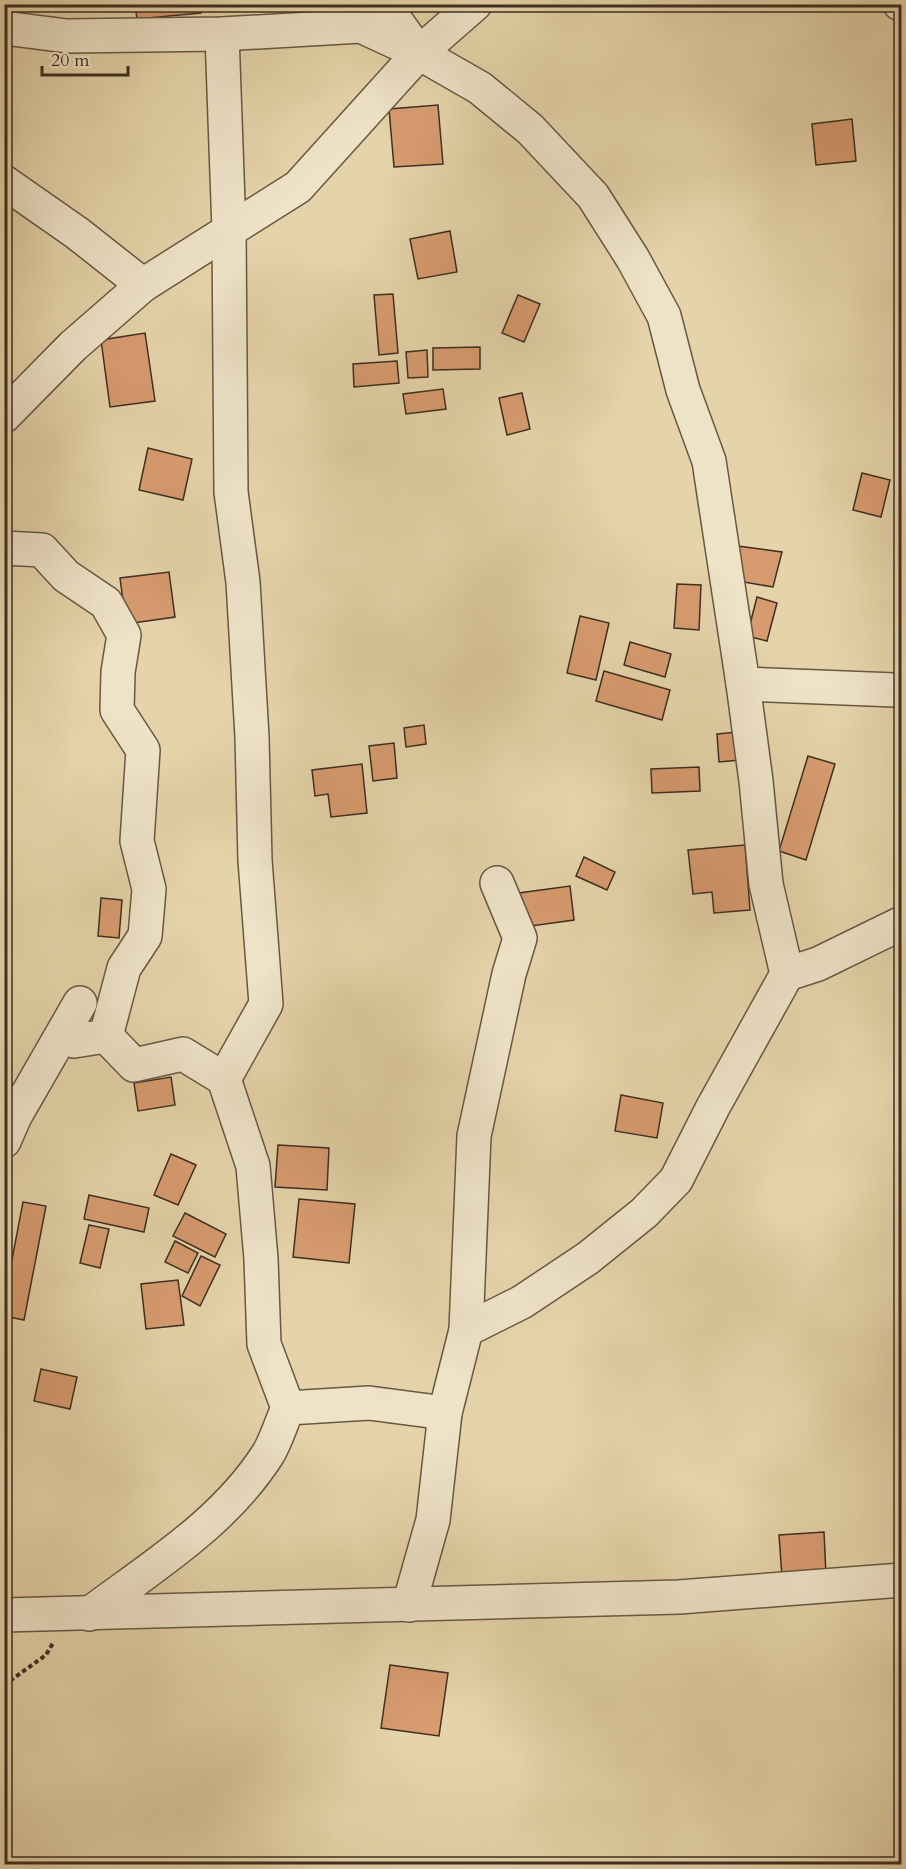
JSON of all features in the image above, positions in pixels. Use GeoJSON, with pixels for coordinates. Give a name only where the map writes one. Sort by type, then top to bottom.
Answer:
{"type":"FeatureCollection","features":[{"type":"Feature","properties":{"kind":"street"},"geometry":{"type":"LineString","coordinates":[[4,9],[12,4]]}},
{"type":"Feature","properties":{"kind":"street"},"geometry":{"type":"LineString","coordinates":[[384,4],[419,53]]}},
{"type":"Feature","properties":{"kind":"street"},"geometry":{"type":"LineString","coordinates":[[4,416],[73,346],[143,285],[298,187],[419,53],[475,4]]}},
{"type":"Feature","properties":{"kind":"street"},"geometry":{"type":"LineString","coordinates":[[4,28],[67,36],[222,34],[361,26],[419,53],[480,88],[530,129],[593,196],[633,259],[664,316],[683,390],[709,461],[743,684],[756,781],[766,884],[787,974]]}},
{"type":"Feature","properties":{"kind":"street"},"geometry":{"type":"LineString","coordinates":[[222,34],[229,231],[231,492],[243,582],[252,737],[255,860],[266,1004],[224,1079]]}},
{"type":"Feature","properties":{"kind":"street"},"geometry":{"type":"LineString","coordinates":[[4,182],[77,233],[143,285]]}},
{"type":"Feature","properties":{"kind":"street"},"geometry":{"type":"LineString","coordinates":[[4,548],[42,550],[66,576],[106,603],[124,635],[118,672],[117,710],[143,750],[137,841],[149,889],[145,936],[124,968],[106,1036]]}},
{"type":"Feature","properties":{"kind":"street"},"geometry":{"type":"LineString","coordinates":[[743,684],[902,692]]}},
{"type":"Feature","properties":{"kind":"street"},"geometry":{"type":"LineString","coordinates":[[409,1605],[433,1520],[445,1413],[466,1330],[474,1136],[509,974],[520,938],[497,883]]}},
{"type":"Feature","properties":{"kind":"street"},"geometry":{"type":"LineString","coordinates":[[466,1330],[522,1302],[588,1258],[644,1213],[676,1180],[712,1107],[787,974],[818,963],[902,923]]}},
{"type":"Feature","properties":{"kind":"street"},"geometry":{"type":"LineString","coordinates":[[4,1141],[15,1116],[80,1003]]}},
{"type":"Feature","properties":{"kind":"street"},"geometry":{"type":"LineString","coordinates":[[81,1614],[207,1526],[242,1488],[268,1453],[288,1408],[264,1344],[261,1259],[253,1166],[224,1079],[183,1054],[134,1065],[106,1036]]}},
{"type":"Feature","properties":{"kind":"street"},"geometry":{"type":"LineString","coordinates":[[74,1041],[106,1036]]}},
{"type":"Feature","properties":{"kind":"street"},"geometry":{"type":"LineString","coordinates":[[288,1408],[369,1404],[445,1413]]}},
{"type":"Feature","properties":{"kind":"street"},"geometry":{"type":"LineString","coordinates":[[4,1615],[679,1597],[902,1580]]}},
{"type":"Feature","properties":{"kind":"path"},"geometry":{"type":"LineString","coordinates":[[4,1685],[46,1654],[81,1614]]}},
{"type":"Feature","properties":{"kind":"building"},"geometry":{"type":"Polygon","coordinates":[[[135,4],[200,4],[201,13],[137,19],[135,4]]]}},
{"type":"Feature","properties":{"kind":"building"},"geometry":{"type":"Polygon","coordinates":[[[274,4],[312,4],[275,10],[274,4]]]}},
{"type":"Feature","properties":{"kind":"building"},"geometry":{"type":"Polygon","coordinates":[[[438,105],[443,164],[394,167],[389,109],[438,105]]]}},
{"type":"Feature","properties":{"kind":"building"},"geometry":{"type":"Polygon","coordinates":[[[852,119],[856,161],[816,165],[812,124],[852,119]]]}},
{"type":"Feature","properties":{"kind":"building"},"geometry":{"type":"Polygon","coordinates":[[[450,231],[457,272],[418,279],[410,239],[450,231]]]}},
{"type":"Feature","properties":{"kind":"building"},"geometry":{"type":"Polygon","coordinates":[[[393,294],[398,353],[379,355],[374,295],[393,294]]]}},
{"type":"Feature","properties":{"kind":"building"},"geometry":{"type":"Polygon","coordinates":[[[518,295],[540,304],[524,342],[502,333],[518,295]]]}},
{"type":"Feature","properties":{"kind":"building"},"geometry":{"type":"Polygon","coordinates":[[[145,333],[155,401],[110,407],[101,340],[145,333]]]}},
{"type":"Feature","properties":{"kind":"building"},"geometry":{"type":"Polygon","coordinates":[[[480,347],[480,369],[433,370],[433,348],[480,347]]]}},
{"type":"Feature","properties":{"kind":"building"},"geometry":{"type":"Polygon","coordinates":[[[427,350],[428,377],[408,378],[406,352],[427,350]]]}},
{"type":"Feature","properties":{"kind":"building"},"geometry":{"type":"Polygon","coordinates":[[[397,361],[399,383],[354,387],[353,364],[397,361]]]}},
{"type":"Feature","properties":{"kind":"building"},"geometry":{"type":"Polygon","coordinates":[[[443,389],[446,409],[406,414],[403,394],[443,389]]]}},
{"type":"Feature","properties":{"kind":"building"},"geometry":{"type":"Polygon","coordinates":[[[522,393],[530,429],[507,435],[499,398],[522,393]]]}},
{"type":"Feature","properties":{"kind":"building"},"geometry":{"type":"Polygon","coordinates":[[[148,448],[192,459],[183,500],[139,490],[148,448]]]}},
{"type":"Feature","properties":{"kind":"building"},"geometry":{"type":"Polygon","coordinates":[[[862,473],[890,480],[881,517],[853,510],[862,473]]]}},
{"type":"Feature","properties":{"kind":"building"},"geometry":{"type":"Polygon","coordinates":[[[738,546],[782,552],[773,587],[732,580],[738,546]]]}},
{"type":"Feature","properties":{"kind":"building"},"geometry":{"type":"Polygon","coordinates":[[[169,572],[175,617],[126,624],[120,578],[169,572]]]}},
{"type":"Feature","properties":{"kind":"building"},"geometry":{"type":"Polygon","coordinates":[[[677,584],[701,585],[699,630],[674,628],[677,584]]]}},
{"type":"Feature","properties":{"kind":"building"},"geometry":{"type":"Polygon","coordinates":[[[757,597],[777,603],[767,641],[747,636],[757,597]]]}},
{"type":"Feature","properties":{"kind":"building"},"geometry":{"type":"Polygon","coordinates":[[[580,616],[609,623],[596,680],[567,673],[580,616]]]}},
{"type":"Feature","properties":{"kind":"building"},"geometry":{"type":"Polygon","coordinates":[[[630,642],[671,654],[665,677],[624,665],[630,642]]]}},
{"type":"Feature","properties":{"kind":"building"},"geometry":{"type":"Polygon","coordinates":[[[604,671],[670,690],[662,720],[596,701],[604,671]]]}},
{"type":"Feature","properties":{"kind":"building"},"geometry":{"type":"Polygon","coordinates":[[[424,725],[426,744],[406,747],[404,728],[424,725]]]}},
{"type":"Feature","properties":{"kind":"building"},"geometry":{"type":"Polygon","coordinates":[[[738,732],[740,760],[719,762],[717,734],[738,732]]]}},
{"type":"Feature","properties":{"kind":"building"},"geometry":{"type":"Polygon","coordinates":[[[394,743],[397,778],[373,781],[369,746],[394,743]]]}},
{"type":"Feature","properties":{"kind":"building"},"geometry":{"type":"Polygon","coordinates":[[[808,756],[835,764],[806,860],[779,851],[808,756]]]}},
{"type":"Feature","properties":{"kind":"building"},"geometry":{"type":"Polygon","coordinates":[[[362,764],[367,813],[331,817],[328,794],[315,796],[312,770],[362,764]]]}},
{"type":"Feature","properties":{"kind":"building"},"geometry":{"type":"Polygon","coordinates":[[[699,767],[700,791],[652,793],[651,769],[699,767]]]}},
{"type":"Feature","properties":{"kind":"building"},"geometry":{"type":"Polygon","coordinates":[[[745,845],[750,910],[714,913],[712,892],[693,894],[688,850],[745,845]]]}},
{"type":"Feature","properties":{"kind":"building"},"geometry":{"type":"Polygon","coordinates":[[[584,857],[615,872],[607,890],[576,876],[584,857]]]}},
{"type":"Feature","properties":{"kind":"building"},"geometry":{"type":"Polygon","coordinates":[[[570,886],[574,920],[524,927],[519,893],[570,886]]]}},
{"type":"Feature","properties":{"kind":"building"},"geometry":{"type":"Polygon","coordinates":[[[101,898],[122,900],[119,938],[98,936],[101,898]]]}},
{"type":"Feature","properties":{"kind":"building"},"geometry":{"type":"Polygon","coordinates":[[[171,1077],[175,1105],[138,1111],[134,1083],[171,1077]]]}},
{"type":"Feature","properties":{"kind":"building"},"geometry":{"type":"Polygon","coordinates":[[[621,1095],[663,1103],[657,1138],[615,1131],[621,1095]]]}},
{"type":"Feature","properties":{"kind":"building"},"geometry":{"type":"Polygon","coordinates":[[[278,1145],[329,1148],[327,1190],[275,1187],[278,1145]]]}},
{"type":"Feature","properties":{"kind":"building"},"geometry":{"type":"Polygon","coordinates":[[[171,1154],[196,1165],[178,1205],[154,1195],[171,1154]]]}},
{"type":"Feature","properties":{"kind":"building"},"geometry":{"type":"Polygon","coordinates":[[[89,1195],[149,1208],[144,1232],[84,1219],[89,1195]]]}},
{"type":"Feature","properties":{"kind":"building"},"geometry":{"type":"Polygon","coordinates":[[[299,1199],[355,1204],[349,1263],[293,1257],[299,1199]]]}},
{"type":"Feature","properties":{"kind":"building"},"geometry":{"type":"Polygon","coordinates":[[[23,1202],[46,1206],[24,1320],[4,1316],[4,1301],[23,1202]]]}},
{"type":"Feature","properties":{"kind":"building"},"geometry":{"type":"Polygon","coordinates":[[[185,1213],[226,1234],[215,1257],[173,1236],[185,1213]]]}},
{"type":"Feature","properties":{"kind":"building"},"geometry":{"type":"Polygon","coordinates":[[[89,1225],[109,1229],[100,1268],[80,1263],[89,1225]]]}},
{"type":"Feature","properties":{"kind":"building"},"geometry":{"type":"Polygon","coordinates":[[[175,1241],[198,1253],[188,1273],[165,1262],[175,1241]]]}},
{"type":"Feature","properties":{"kind":"building"},"geometry":{"type":"Polygon","coordinates":[[[201,1256],[220,1265],[200,1306],[182,1296],[201,1256]]]}},
{"type":"Feature","properties":{"kind":"building"},"geometry":{"type":"Polygon","coordinates":[[[178,1280],[184,1325],[146,1329],[141,1284],[178,1280]]]}},
{"type":"Feature","properties":{"kind":"building"},"geometry":{"type":"Polygon","coordinates":[[[41,1369],[77,1377],[70,1409],[34,1401],[41,1369]]]}},
{"type":"Feature","properties":{"kind":"building"},"geometry":{"type":"Polygon","coordinates":[[[824,1532],[826,1575],[782,1577],[779,1535],[824,1532]]]}},
{"type":"Feature","properties":{"kind":"building"},"geometry":{"type":"Polygon","coordinates":[[[390,1665],[448,1673],[439,1736],[381,1728],[390,1665]]]}}]}
